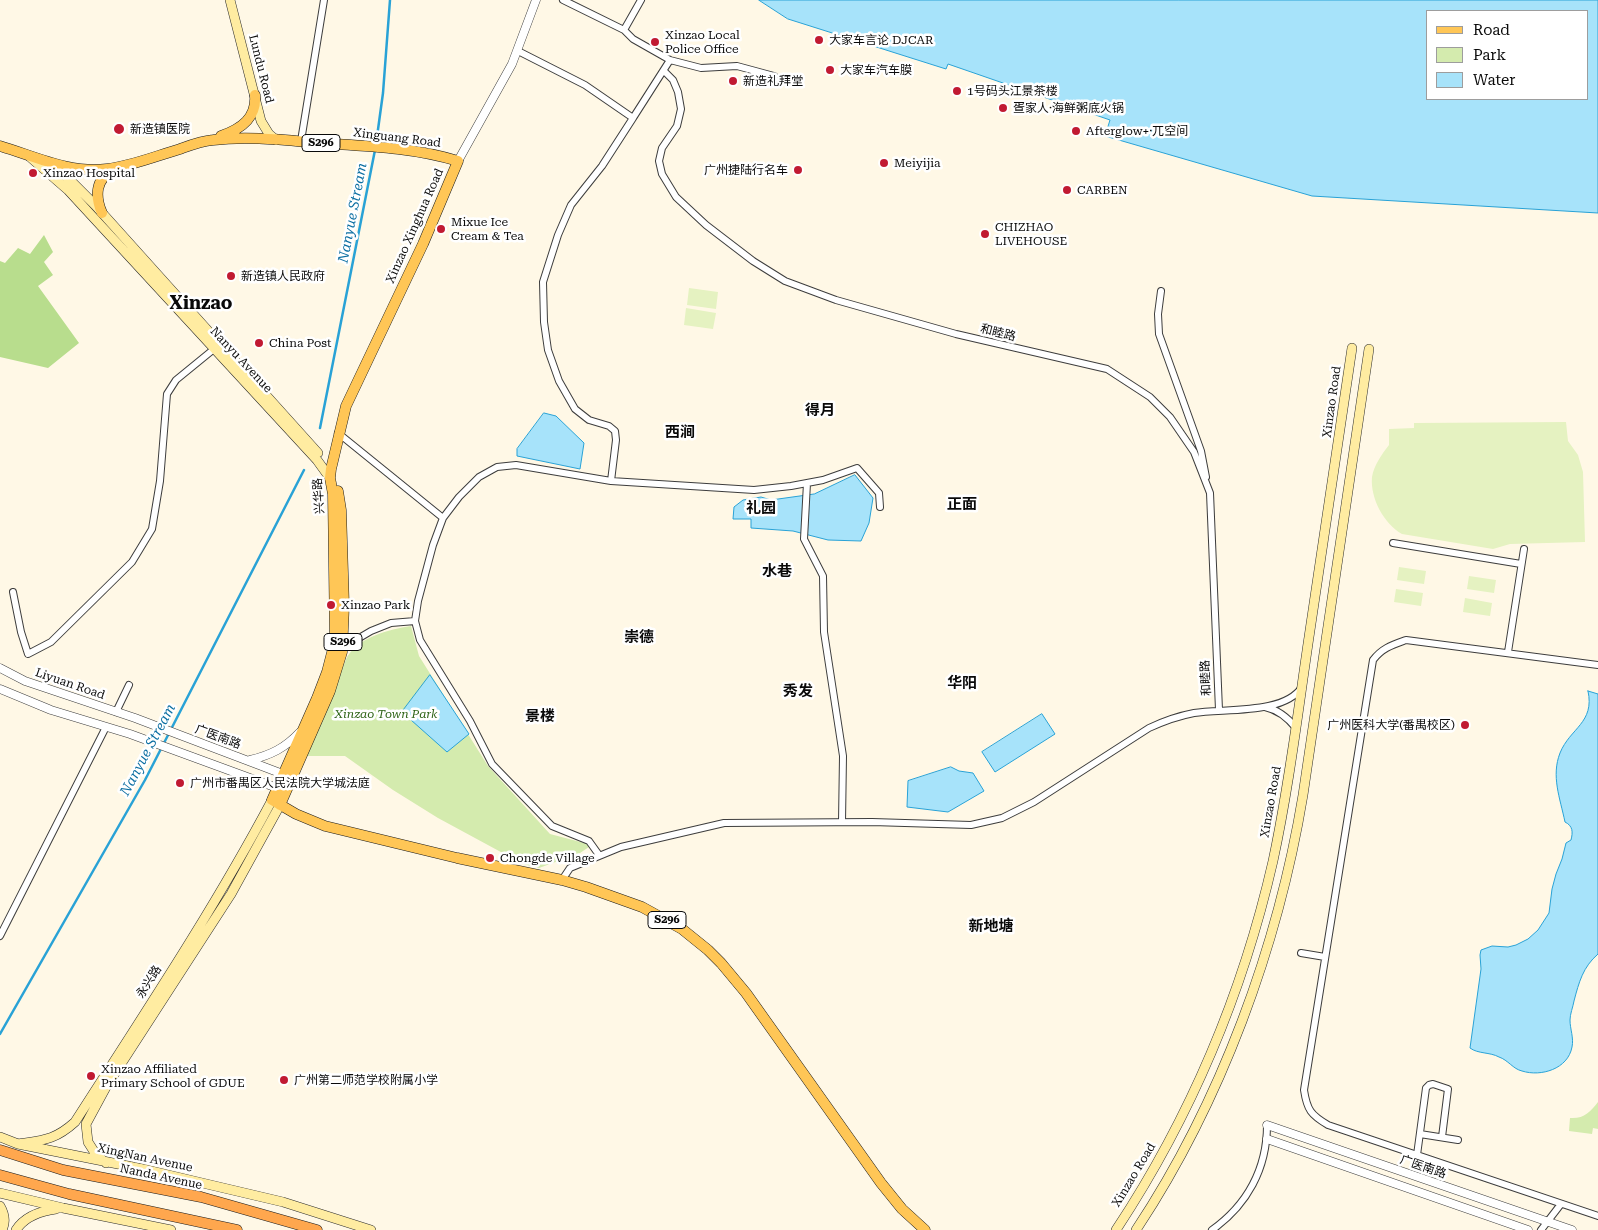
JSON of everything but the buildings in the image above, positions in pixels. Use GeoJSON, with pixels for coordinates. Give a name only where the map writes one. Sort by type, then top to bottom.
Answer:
{"type":"FeatureCollection","features":[{"type":"Feature","properties":{"kind":"highway","name":"Nanda Avenue"},"geometry":{"type":"LineString","coordinates":[[0,1150],[63,1170],[201,1198],[317,1230]]}},
{"type":"Feature","properties":{"kind":"highway"},"geometry":{"type":"LineString","coordinates":[[0,1175],[70,1194],[237,1230]]}},
{"type":"Feature","properties":{"kind":"main road","name":"Lundu Road"},"geometry":{"type":"LineString","coordinates":[[230,0],[263,126],[276,140]]}},
{"type":"Feature","properties":{"kind":"main road"},"geometry":{"type":"LineString","coordinates":[[213,140],[237,130],[246,123],[254,109],[255,95]]}},
{"type":"Feature","properties":{"kind":"main road","name":"Xinguang Road"},"geometry":{"type":"LineString","coordinates":[[39,158],[72,168],[95,170],[118,167],[199,142],[248,138],[366,146],[440,156],[458,161]]}},
{"type":"Feature","properties":{"kind":"main road","name":"S296"},"geometry":{"type":"LineString","coordinates":[[0,146],[39,158]]}},
{"type":"Feature","properties":{"kind":"main road","name":"Nanyu Avenue"},"geometry":{"type":"LineString","coordinates":[[26,154],[60,182],[330,473]]}},
{"type":"Feature","properties":{"kind":"main road","name":"Nanyu Avenue"},"geometry":{"type":"LineString","coordinates":[[39,158],[58,169],[102,213],[301,434],[330,473]]}},
{"type":"Feature","properties":{"kind":"main road","name":"Xinzao Xinghua Road"},"geometry":{"type":"LineString","coordinates":[[330,473],[338,433],[346,406],[422,244],[458,161]]}},
{"type":"Feature","properties":{"kind":"main road"},"geometry":{"type":"LineString","coordinates":[[102,213],[97,196],[100,182],[108,172],[118,167]]}},
{"type":"Feature","properties":{"kind":"main road","name":"Xinzao Road"},"geometry":{"type":"LineString","coordinates":[[1116,1230],[1140,1192],[1175,1129],[1209,1058],[1238,981],[1260,912],[1286,792],[1352,348]]}},
{"type":"Feature","properties":{"kind":"main road"},"geometry":{"type":"LineString","coordinates":[[1136,1230],[1181,1153],[1227,1058],[1252,991],[1280,900],[1296,834],[1369,349]]}},
{"type":"Feature","properties":{"kind":"main road","name":"兴华路"},"geometry":{"type":"LineString","coordinates":[[276,802],[330,691],[339,662],[333,494],[330,473]]}},
{"type":"Feature","properties":{"kind":"main road","name":"兴华路"},"geometry":{"type":"LineString","coordinates":[[288,776],[339,642]]}},
{"type":"Feature","properties":{"kind":"main road","name":"S296"},"geometry":{"type":"LineString","coordinates":[[276,802],[296,814],[345,832],[498,868],[562,880],[606,893],[642,907],[682,929],[708,950],[730,973],[880,1183],[925,1230]]}},
{"type":"Feature","properties":{"kind":"main road","name":"永兴路"},"geometry":{"type":"LineString","coordinates":[[18,1144],[45,1140],[63,1133],[75,1122],[276,802]]}},
{"type":"Feature","properties":{"kind":"main road","name":"永兴路"},"geometry":{"type":"LineString","coordinates":[[106,1163],[95,1153],[88,1142],[86,1124],[106,1087],[231,894],[276,802]]}},
{"type":"Feature","properties":{"kind":"main road","name":"XingNan Avenue"},"geometry":{"type":"LineString","coordinates":[[0,1137],[18,1144],[143,1169],[283,1202],[371,1230]]}},
{"type":"Feature","properties":{"kind":"main road"},"geometry":{"type":"LineString","coordinates":[[0,1193],[171,1230]]}},
{"type":"Feature","properties":{"kind":"main road"},"geometry":{"type":"LineString","coordinates":[[0,1206],[4,1212],[4,1226],[2,1230]]}},
{"type":"Feature","properties":{"kind":"main road"},"geometry":{"type":"LineString","coordinates":[[16,1230],[30,1217],[45,1210],[63,1208]]}},
{"type":"Feature","properties":{"kind":"street"},"geometry":{"type":"LineString","coordinates":[[301,141],[324,0]]}},
{"type":"Feature","properties":{"kind":"street","name":"Xinzao Xinghua Road"},"geometry":{"type":"LineString","coordinates":[[458,161],[518,51],[536,0]]}},
{"type":"Feature","properties":{"kind":"street"},"geometry":{"type":"LineString","coordinates":[[563,0],[624,30],[633,39],[670,60],[701,68],[737,66],[774,76]]}},
{"type":"Feature","properties":{"kind":"street"},"geometry":{"type":"LineString","coordinates":[[624,30],[641,0]]}},
{"type":"Feature","properties":{"kind":"street"},"geometry":{"type":"LineString","coordinates":[[518,51],[585,85],[633,118]]}},
{"type":"Feature","properties":{"kind":"street"},"geometry":{"type":"LineString","coordinates":[[611,481],[616,440],[615,431],[609,426],[589,420],[575,409],[559,381],[548,350],[544,322],[543,282],[558,235],[571,205],[602,166],[670,60]]}},
{"type":"Feature","properties":{"kind":"street","name":"和睦路"},"geometry":{"type":"LineString","coordinates":[[664,72],[673,80],[678,92],[681,109],[677,126],[662,148],[658,162],[662,174],[676,197],[706,225],[753,261],[785,281],[836,300],[956,334],[1107,369],[1150,397],[1170,417],[1194,452],[1210,493],[1219,710]]}},
{"type":"Feature","properties":{"kind":"street"},"geometry":{"type":"LineString","coordinates":[[1161,291],[1158,314],[1159,334],[1201,451],[1210,493]]}},
{"type":"Feature","properties":{"kind":"street"},"geometry":{"type":"LineString","coordinates":[[13,592],[21,632],[28,654],[51,642],[132,562],[152,529],[160,481],[167,394],[176,380],[214,349]]}},
{"type":"Feature","properties":{"kind":"street"},"geometry":{"type":"LineString","coordinates":[[338,433],[443,518]]}},
{"type":"Feature","properties":{"kind":"street"},"geometry":{"type":"LineString","coordinates":[[599,855],[588,841],[552,826],[492,764],[470,721],[420,640],[415,621],[423,577],[443,518],[459,497],[480,477],[497,467],[516,465],[611,481],[754,490],[823,480],[858,468],[879,493],[880,507]]}},
{"type":"Feature","properties":{"kind":"street"},"geometry":{"type":"LineString","coordinates":[[807,483],[804,539],[823,576],[824,632],[844,756],[842,822]]}},
{"type":"Feature","properties":{"kind":"street"},"geometry":{"type":"LineString","coordinates":[[1393,543],[1521,564]]}},
{"type":"Feature","properties":{"kind":"street"},"geometry":{"type":"LineString","coordinates":[[1508,652],[1524,549]]}},
{"type":"Feature","properties":{"kind":"street"},"geometry":{"type":"LineString","coordinates":[[339,642],[354,641],[371,631],[392,623],[415,621]]}},
{"type":"Feature","properties":{"kind":"street"},"geometry":{"type":"LineString","coordinates":[[1598,665],[1406,640],[1380,651],[1373,660],[1304,1090],[1307,1106],[1315,1118],[1328,1125],[1598,1216]]}},
{"type":"Feature","properties":{"kind":"street","name":"Liyuan Road"},"geometry":{"type":"LineString","coordinates":[[0,668],[34,684],[135,718]]}},
{"type":"Feature","properties":{"kind":"street"},"geometry":{"type":"LineString","coordinates":[[116,712],[129,685]]}},
{"type":"Feature","properties":{"kind":"street"},"geometry":{"type":"LineString","coordinates":[[562,880],[570,868],[621,846],[724,822],[970,825],[1002,818],[1034,802],[1149,728],[1166,720],[1195,713],[1264,707],[1286,700],[1296,694],[1302,686]]}},
{"type":"Feature","properties":{"kind":"street"},"geometry":{"type":"LineString","coordinates":[[0,689],[52,710],[130,734],[282,790]]}},
{"type":"Feature","properties":{"kind":"street"},"geometry":{"type":"LineString","coordinates":[[1264,707],[1284,715],[1296,728]]}},
{"type":"Feature","properties":{"kind":"street","name":"广医南路"},"geometry":{"type":"LineString","coordinates":[[135,718],[288,776]]}},
{"type":"Feature","properties":{"kind":"street"},"geometry":{"type":"LineString","coordinates":[[250,760],[269,754],[288,744],[306,725]]}},
{"type":"Feature","properties":{"kind":"street"},"geometry":{"type":"LineString","coordinates":[[0,936],[106,727]]}},
{"type":"Feature","properties":{"kind":"street"},"geometry":{"type":"LineString","coordinates":[[1301,953],[1325,957]]}},
{"type":"Feature","properties":{"kind":"street"},"geometry":{"type":"LineString","coordinates":[[1417,1155],[1426,1088],[1433,1084],[1444,1086],[1448,1089],[1442,1137]]}},
{"type":"Feature","properties":{"kind":"street"},"geometry":{"type":"LineString","coordinates":[[1212,1230],[1235,1211],[1257,1177],[1262,1164],[1267,1139],[1267,1126]]}},
{"type":"Feature","properties":{"kind":"street","name":"广医南路"},"geometry":{"type":"LineString","coordinates":[[1267,1126],[1572,1230]]}},
{"type":"Feature","properties":{"kind":"street"},"geometry":{"type":"LineString","coordinates":[[1420,1134],[1458,1140]]}},
{"type":"Feature","properties":{"kind":"street","name":"广医南路"},"geometry":{"type":"LineString","coordinates":[[1267,1139],[1528,1230]]}},
{"type":"Feature","properties":{"kind":"street"},"geometry":{"type":"LineString","coordinates":[[1541,1230],[1561,1204]]}},
{"type":"Feature","properties":{"kind":"green space"},"geometry":{"type":"Polygon","coordinates":[[[44,235],[53,252],[44,262],[53,275],[38,286],[79,343],[48,368],[0,357],[0,261],[5,263],[18,248],[30,254],[44,235]]]}},
{"type":"Feature","properties":{"kind":"green space"},"geometry":{"type":"Polygon","coordinates":[[[689,288],[718,292],[716,309],[687,305],[689,288]]]}},
{"type":"Feature","properties":{"kind":"green space"},"geometry":{"type":"Polygon","coordinates":[[[686,308],[716,313],[713,329],[684,325],[686,308]]]}},
{"type":"Feature","properties":{"kind":"green space"},"geometry":{"type":"Polygon","coordinates":[[[1566,422],[1568,441],[1578,455],[1583,472],[1585,542],[1510,544],[1493,549],[1402,534],[1389,524],[1376,502],[1373,493],[1372,477],[1376,464],[1389,445],[1389,429],[1414,428],[1414,423],[1566,422]]]}},
{"type":"Feature","properties":{"kind":"green space"},"geometry":{"type":"Polygon","coordinates":[[[1399,567],[1426,571],[1424,584],[1397,580],[1399,567]]]}},
{"type":"Feature","properties":{"kind":"green space"},"geometry":{"type":"Polygon","coordinates":[[[1469,576],[1496,580],[1494,593],[1467,589],[1469,576]]]}},
{"type":"Feature","properties":{"kind":"green space"},"geometry":{"type":"Polygon","coordinates":[[[1396,589],[1423,593],[1421,606],[1394,602],[1396,589]]]}},
{"type":"Feature","properties":{"kind":"green space"},"geometry":{"type":"Polygon","coordinates":[[[1465,598],[1492,603],[1490,616],[1463,612],[1465,598]]]}},
{"type":"Feature","properties":{"kind":"green space","name":"Xinzao Town Park"},"geometry":{"type":"Polygon","coordinates":[[[411,626],[419,656],[488,766],[550,834],[592,845],[580,853],[539,868],[523,864],[438,818],[393,790],[345,756],[307,756],[347,657],[367,639],[384,632],[411,626]]]}},
{"type":"Feature","properties":{"kind":"green space"},"geometry":{"type":"Polygon","coordinates":[[[1598,1102],[1598,1129],[1593,1128],[1592,1134],[1569,1131],[1570,1118],[1586,1114],[1598,1102]]]}},
{"type":"Feature","properties":{"kind":"water"},"geometry":{"type":"Polygon","coordinates":[[[759,0],[1598,0],[1598,213],[1312,196],[1105,136],[1110,120],[948,64],[946,69],[788,19],[759,0]]]}},
{"type":"Feature","properties":{"kind":"water"},"geometry":{"type":"Polygon","coordinates":[[[544,413],[556,416],[584,443],[580,469],[517,456],[517,449],[544,413]]]}},
{"type":"Feature","properties":{"kind":"water"},"geometry":{"type":"Polygon","coordinates":[[[855,475],[873,498],[869,523],[861,541],[828,540],[793,531],[751,528],[751,519],[733,519],[734,507],[743,500],[761,497],[771,500],[814,494],[855,475]]]}},
{"type":"Feature","properties":{"kind":"water"},"geometry":{"type":"Polygon","coordinates":[[[430,675],[469,734],[447,752],[402,712],[430,675]]]}},
{"type":"Feature","properties":{"kind":"water"},"geometry":{"type":"Polygon","coordinates":[[[1588,691],[1598,694],[1598,954],[1585,970],[1576,994],[1570,1018],[1572,1047],[1569,1055],[1565,1061],[1553,1070],[1529,1073],[1519,1070],[1495,1055],[1470,1048],[1481,969],[1480,955],[1481,950],[1492,946],[1508,947],[1528,939],[1538,930],[1549,913],[1556,874],[1566,843],[1571,840],[1572,834],[1571,827],[1565,822],[1559,796],[1556,779],[1557,762],[1564,744],[1585,718],[1589,702],[1588,691]]]}},
{"type":"Feature","properties":{"kind":"water"},"geometry":{"type":"Polygon","coordinates":[[[1042,714],[1055,734],[995,772],[982,752],[1042,714]]]}},
{"type":"Feature","properties":{"kind":"water"},"geometry":{"type":"Polygon","coordinates":[[[951,767],[959,771],[973,773],[984,791],[948,812],[907,807],[908,781],[951,767]]]}},
{"type":"Feature","properties":{"kind":"waterway","name":"Nanyue Stream"},"geometry":{"type":"LineString","coordinates":[[376,144],[383,93],[390,0]]}},
{"type":"Feature","properties":{"kind":"waterway","name":"Nanyue Stream"},"geometry":{"type":"LineString","coordinates":[[320,428],[375,150]]}},
{"type":"Feature","properties":{"kind":"waterway","name":"Nanyue Stream"},"geometry":{"type":"LineString","coordinates":[[0,1034],[145,780],[304,470]]}},
{"type":"Feature","properties":{"kind":"place","name":"大家车言论 DJCAR"},"geometry":{"type":"Point","coordinates":[819,40]}},
{"type":"Feature","properties":{"kind":"place","name":"Xinzao Local Police Office"},"geometry":{"type":"Point","coordinates":[655,42]}},
{"type":"Feature","properties":{"kind":"place","name":"大家车汽车膜"},"geometry":{"type":"Point","coordinates":[830,70]}},
{"type":"Feature","properties":{"kind":"place","name":"新造礼拜堂"},"geometry":{"type":"Point","coordinates":[733,81]}},
{"type":"Feature","properties":{"kind":"place","name":"1号码头江景茶楼"},"geometry":{"type":"Point","coordinates":[957,91]}},
{"type":"Feature","properties":{"kind":"place","name":"疍家人·海鲜粥底火锅"},"geometry":{"type":"Point","coordinates":[1003,108]}},
{"type":"Feature","properties":{"kind":"place","name":"新造镇医院"},"geometry":{"type":"Point","coordinates":[119,129]}},
{"type":"Feature","properties":{"kind":"place","name":"Afterglow+·兀空间"},"geometry":{"type":"Point","coordinates":[1076,131]}},
{"type":"Feature","properties":{"kind":"place","name":"Meiyijia"},"geometry":{"type":"Point","coordinates":[884,163]}},
{"type":"Feature","properties":{"kind":"place","name":"广州捷陆行名车"},"geometry":{"type":"Point","coordinates":[798,170]}},
{"type":"Feature","properties":{"kind":"place","name":"Xinzao Hospital"},"geometry":{"type":"Point","coordinates":[33,173]}},
{"type":"Feature","properties":{"kind":"place","name":"CARBEN"},"geometry":{"type":"Point","coordinates":[1067,190]}},
{"type":"Feature","properties":{"kind":"place","name":"Mixue Ice Cream & Tea"},"geometry":{"type":"Point","coordinates":[441,229]}},
{"type":"Feature","properties":{"kind":"place","name":"CHIZHAO LIVEHOUSE"},"geometry":{"type":"Point","coordinates":[985,234]}},
{"type":"Feature","properties":{"kind":"place","name":"新造镇人民政府"},"geometry":{"type":"Point","coordinates":[231,276]}},
{"type":"Feature","properties":{"kind":"place","name":"China Post"},"geometry":{"type":"Point","coordinates":[259,343]}},
{"type":"Feature","properties":{"kind":"place","name":"Xinzao Park"},"geometry":{"type":"Point","coordinates":[331,605]}},
{"type":"Feature","properties":{"kind":"place","name":"广州医科大学(番禺校区)"},"geometry":{"type":"Point","coordinates":[1465,725]}},
{"type":"Feature","properties":{"kind":"place","name":"广州市番禺区人民法院大学城法庭"},"geometry":{"type":"Point","coordinates":[180,783]}},
{"type":"Feature","properties":{"kind":"place","name":"Chongde Village"},"geometry":{"type":"Point","coordinates":[490,858]}},
{"type":"Feature","properties":{"kind":"place","name":"Xinzao Affiliated Primary School of GDUE"},"geometry":{"type":"Point","coordinates":[91,1076]}},
{"type":"Feature","properties":{"kind":"place","name":"广州第二师范学校附属小学"},"geometry":{"type":"Point","coordinates":[284,1080]}},
{"type":"Feature","properties":{"kind":"district","name":"Xinzao"},"geometry":{"type":"Point","coordinates":[201,304]}},
{"type":"Feature","properties":{"kind":"district","name":"得月"},"geometry":{"type":"Point","coordinates":[820,411]}},
{"type":"Feature","properties":{"kind":"district","name":"西涧"},"geometry":{"type":"Point","coordinates":[680,433]}},
{"type":"Feature","properties":{"kind":"district","name":"正面"},"geometry":{"type":"Point","coordinates":[962,505]}},
{"type":"Feature","properties":{"kind":"district","name":"礼园"},"geometry":{"type":"Point","coordinates":[761,509]}},
{"type":"Feature","properties":{"kind":"district","name":"水巷"},"geometry":{"type":"Point","coordinates":[777,572]}},
{"type":"Feature","properties":{"kind":"district","name":"崇德"},"geometry":{"type":"Point","coordinates":[639,638]}},
{"type":"Feature","properties":{"kind":"district","name":"华阳"},"geometry":{"type":"Point","coordinates":[962,684]}},
{"type":"Feature","properties":{"kind":"district","name":"秀发"},"geometry":{"type":"Point","coordinates":[798,692]}},
{"type":"Feature","properties":{"kind":"district","name":"景楼"},"geometry":{"type":"Point","coordinates":[540,717]}},
{"type":"Feature","properties":{"kind":"district","name":"新地塘"},"geometry":{"type":"Point","coordinates":[991,927]}}]}
